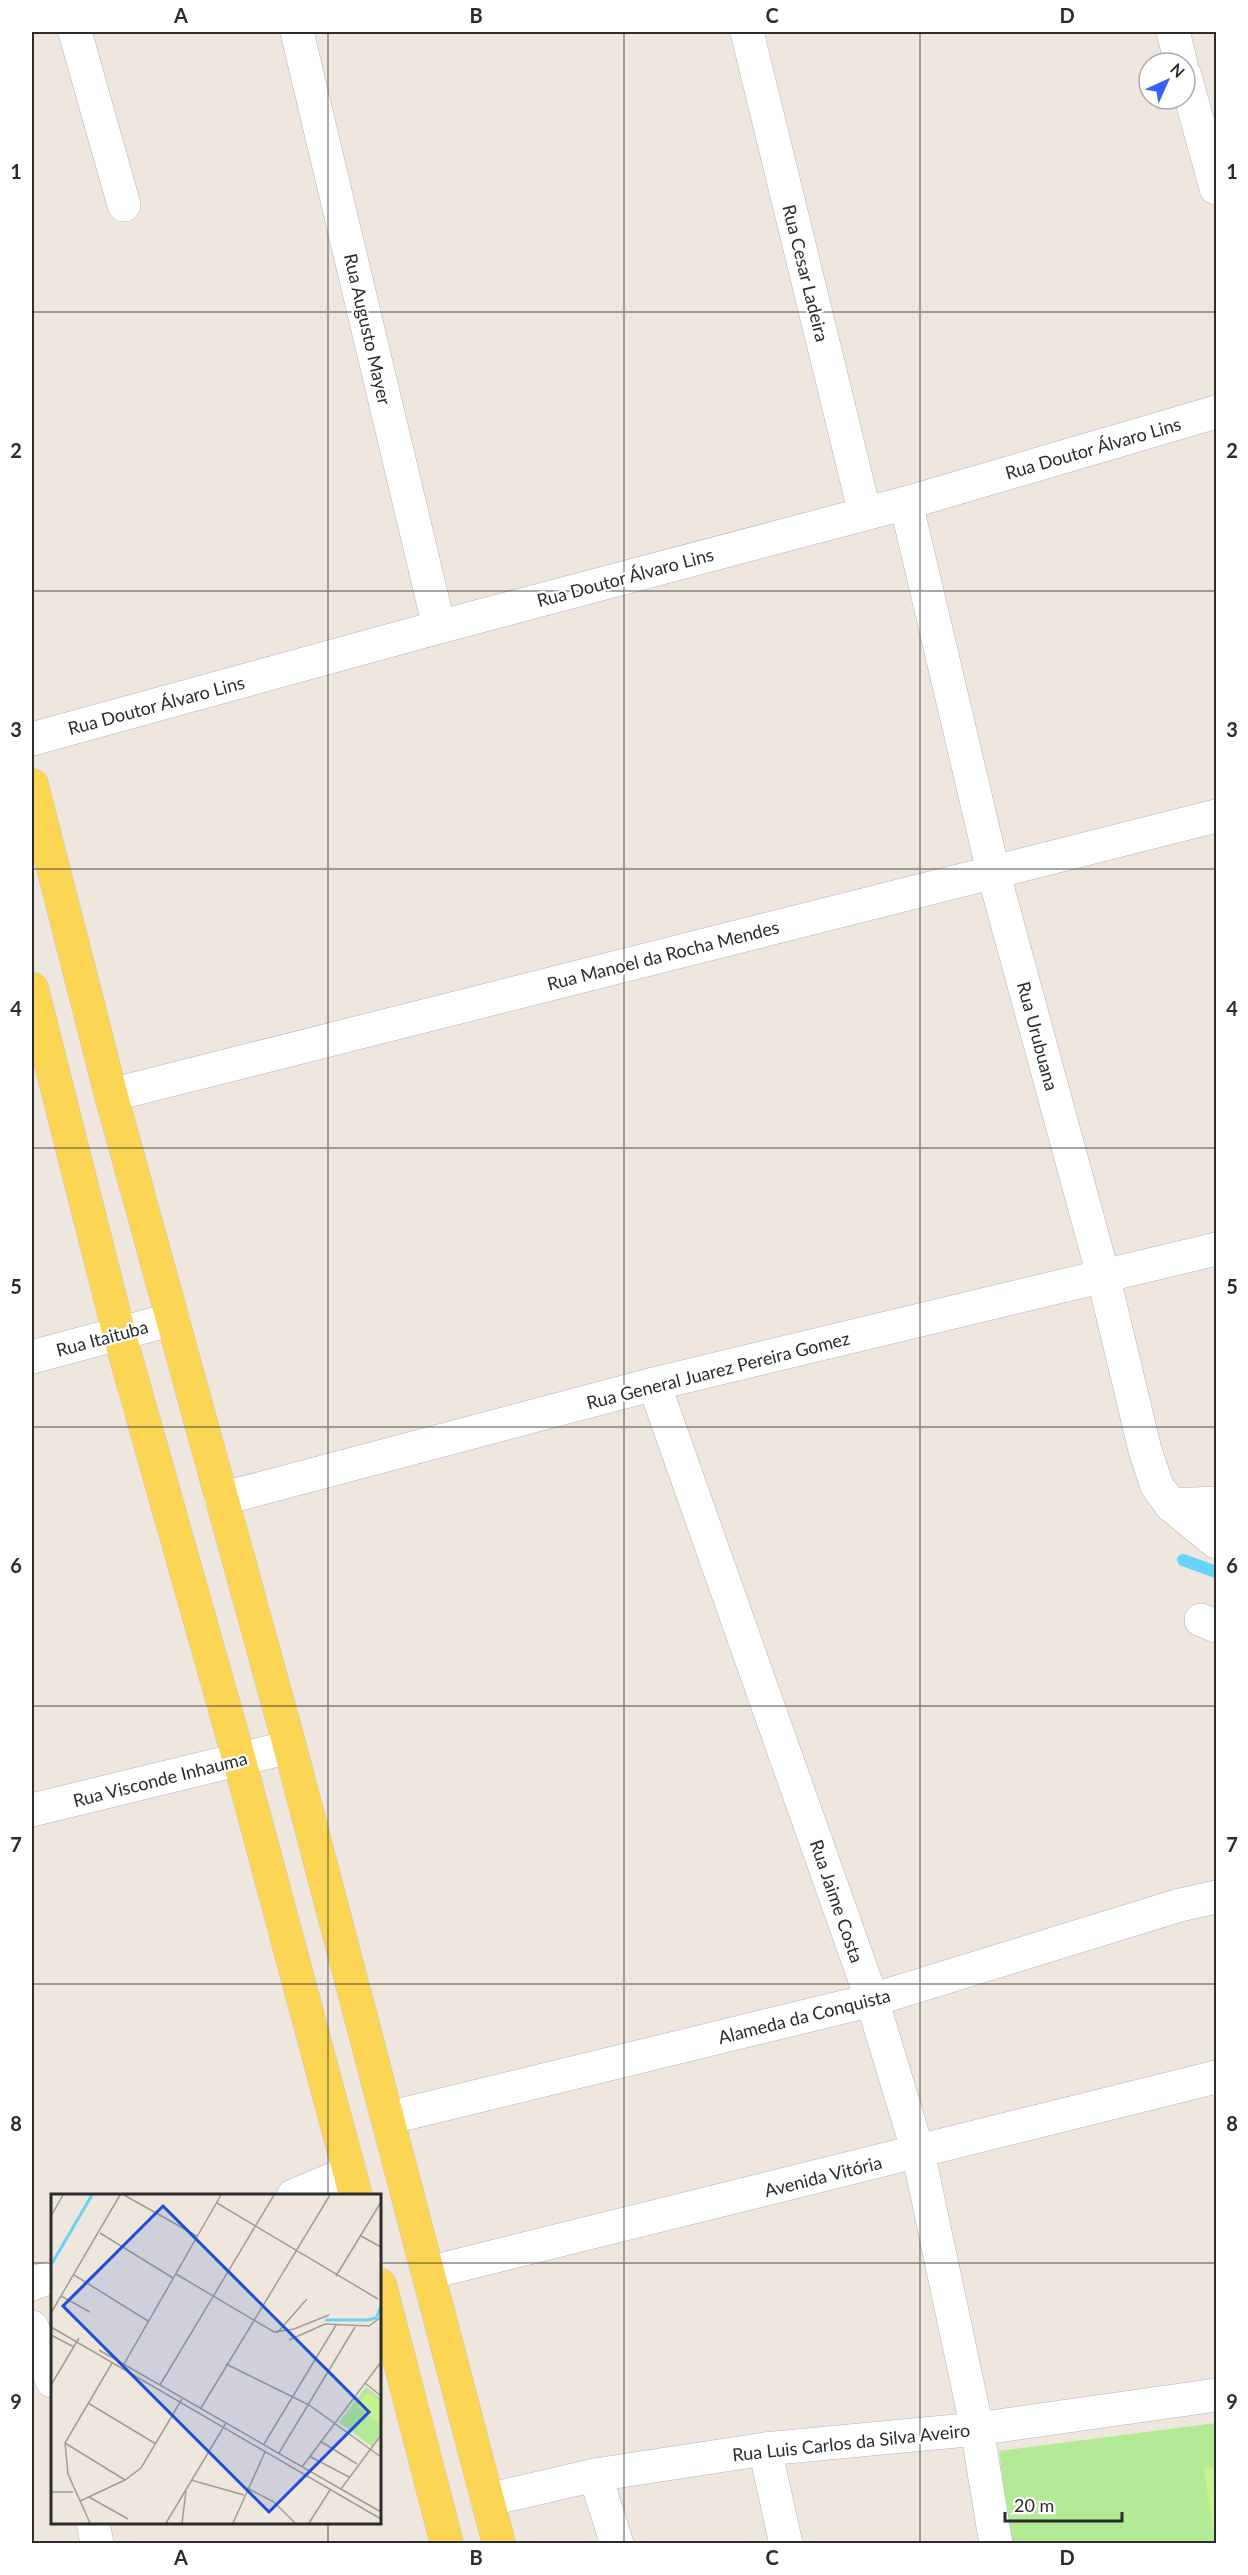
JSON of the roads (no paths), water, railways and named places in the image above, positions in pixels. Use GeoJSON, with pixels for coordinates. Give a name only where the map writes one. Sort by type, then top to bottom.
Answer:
{"type":"FeatureCollection","features":[{"type":"Feature","properties":{"kind":"main road"},"geometry":{"type":"LineString","coordinates":[[32,785],[111,1095],[290,1748],[499,2544]]}},
{"type":"Feature","properties":{"kind":"main road"},"geometry":{"type":"LineString","coordinates":[[32,989],[119,1333],[239,1760],[353,2184]]}},
{"type":"Feature","properties":{"kind":"main road"},"geometry":{"type":"LineString","coordinates":[[381,2289],[447,2544]]}},
{"type":"Feature","properties":{"kind":"street"},"geometry":{"type":"LineString","coordinates":[[75,32],[124,205]]}},
{"type":"Feature","properties":{"kind":"street","name":"Rua Augusto Mayer"},"geometry":{"type":"LineString","coordinates":[[297,32],[439,627]]}},
{"type":"Feature","properties":{"kind":"street","name":"Rua Cesar Ladeira"},"geometry":{"type":"LineString","coordinates":[[747,32],[865,514]]}},
{"type":"Feature","properties":{"kind":"street"},"geometry":{"type":"LineString","coordinates":[[1173,32],[1178,51]]}},
{"type":"Feature","properties":{"kind":"street"},"geometry":{"type":"LineString","coordinates":[[1195,111],[1216,188]]}},
{"type":"Feature","properties":{"kind":"street","name":"Rua Doutor Álvaro Lins"},"geometry":{"type":"LineString","coordinates":[[32,739],[439,627],[906,503],[1216,412]]}},
{"type":"Feature","properties":{"kind":"street","name":"Rua Urubuana"},"geometry":{"type":"LineString","coordinates":[[906,503],[993,871],[1103,1275],[1145,1450],[1157,1486],[1171,1505],[1216,1542]]}},
{"type":"Feature","properties":{"kind":"street","name":"Rua Manoel da Rocha Mendes"},"geometry":{"type":"LineString","coordinates":[[111,1095],[1216,816]]}},
{"type":"Feature","properties":{"kind":"street","name":"Rua General Juarez Pereira Gomez"},"geometry":{"type":"LineString","coordinates":[[221,1499],[654,1384],[1216,1249]]}},
{"type":"Feature","properties":{"kind":"street","name":"Rua Itaituba"},"geometry":{"type":"LineString","coordinates":[[32,1357],[173,1319]]}},
{"type":"Feature","properties":{"kind":"street","name":"Rua Jaime Costa"},"geometry":{"type":"LineString","coordinates":[[654,1384],[872,2000],[918,2152],[977,2429],[996,2544]]}},
{"type":"Feature","properties":{"kind":"street"},"geometry":{"type":"LineString","coordinates":[[1171,1505],[1216,1503]]}},
{"type":"Feature","properties":{"kind":"street","name":"Rua Visconde Inhauma"},"geometry":{"type":"LineString","coordinates":[[32,1810],[290,1748]]}},
{"type":"Feature","properties":{"kind":"street","name":"Alameda da Conquista"},"geometry":{"type":"LineString","coordinates":[[388,2118],[872,2000],[1180,1905],[1216,1897]]}},
{"type":"Feature","properties":{"kind":"street","name":"Avenida Vitória"},"geometry":{"type":"LineString","coordinates":[[428,2273],[1216,2077]]}},
{"type":"Feature","properties":{"kind":"street"},"geometry":{"type":"LineString","coordinates":[[303,2194],[353,2184]]}},
{"type":"Feature","properties":{"kind":"street"},"geometry":{"type":"LineString","coordinates":[[32,2284],[51,2277]]}},
{"type":"Feature","properties":{"kind":"street"},"geometry":{"type":"LineString","coordinates":[[32,2327],[51,2378]]}},
{"type":"Feature","properties":{"kind":"street","name":"Rua Luis Carlos da Silva Aveiro"},"geometry":{"type":"LineString","coordinates":[[487,2500],[595,2475],[765,2449],[977,2429],[1216,2395]]}},
{"type":"Feature","properties":{"kind":"street"},"geometry":{"type":"LineString","coordinates":[[765,2449],[786,2544]]}},
{"type":"Feature","properties":{"kind":"street"},"geometry":{"type":"LineString","coordinates":[[595,2475],[617,2544]]}},
{"type":"Feature","properties":{"kind":"street"},"geometry":{"type":"LineString","coordinates":[[93,2524],[97,2544]]}},
{"type":"Feature","properties":{"kind":"waterway"},"geometry":{"type":"LineString","coordinates":[[1183,1560],[1216,1572]]}}]}
